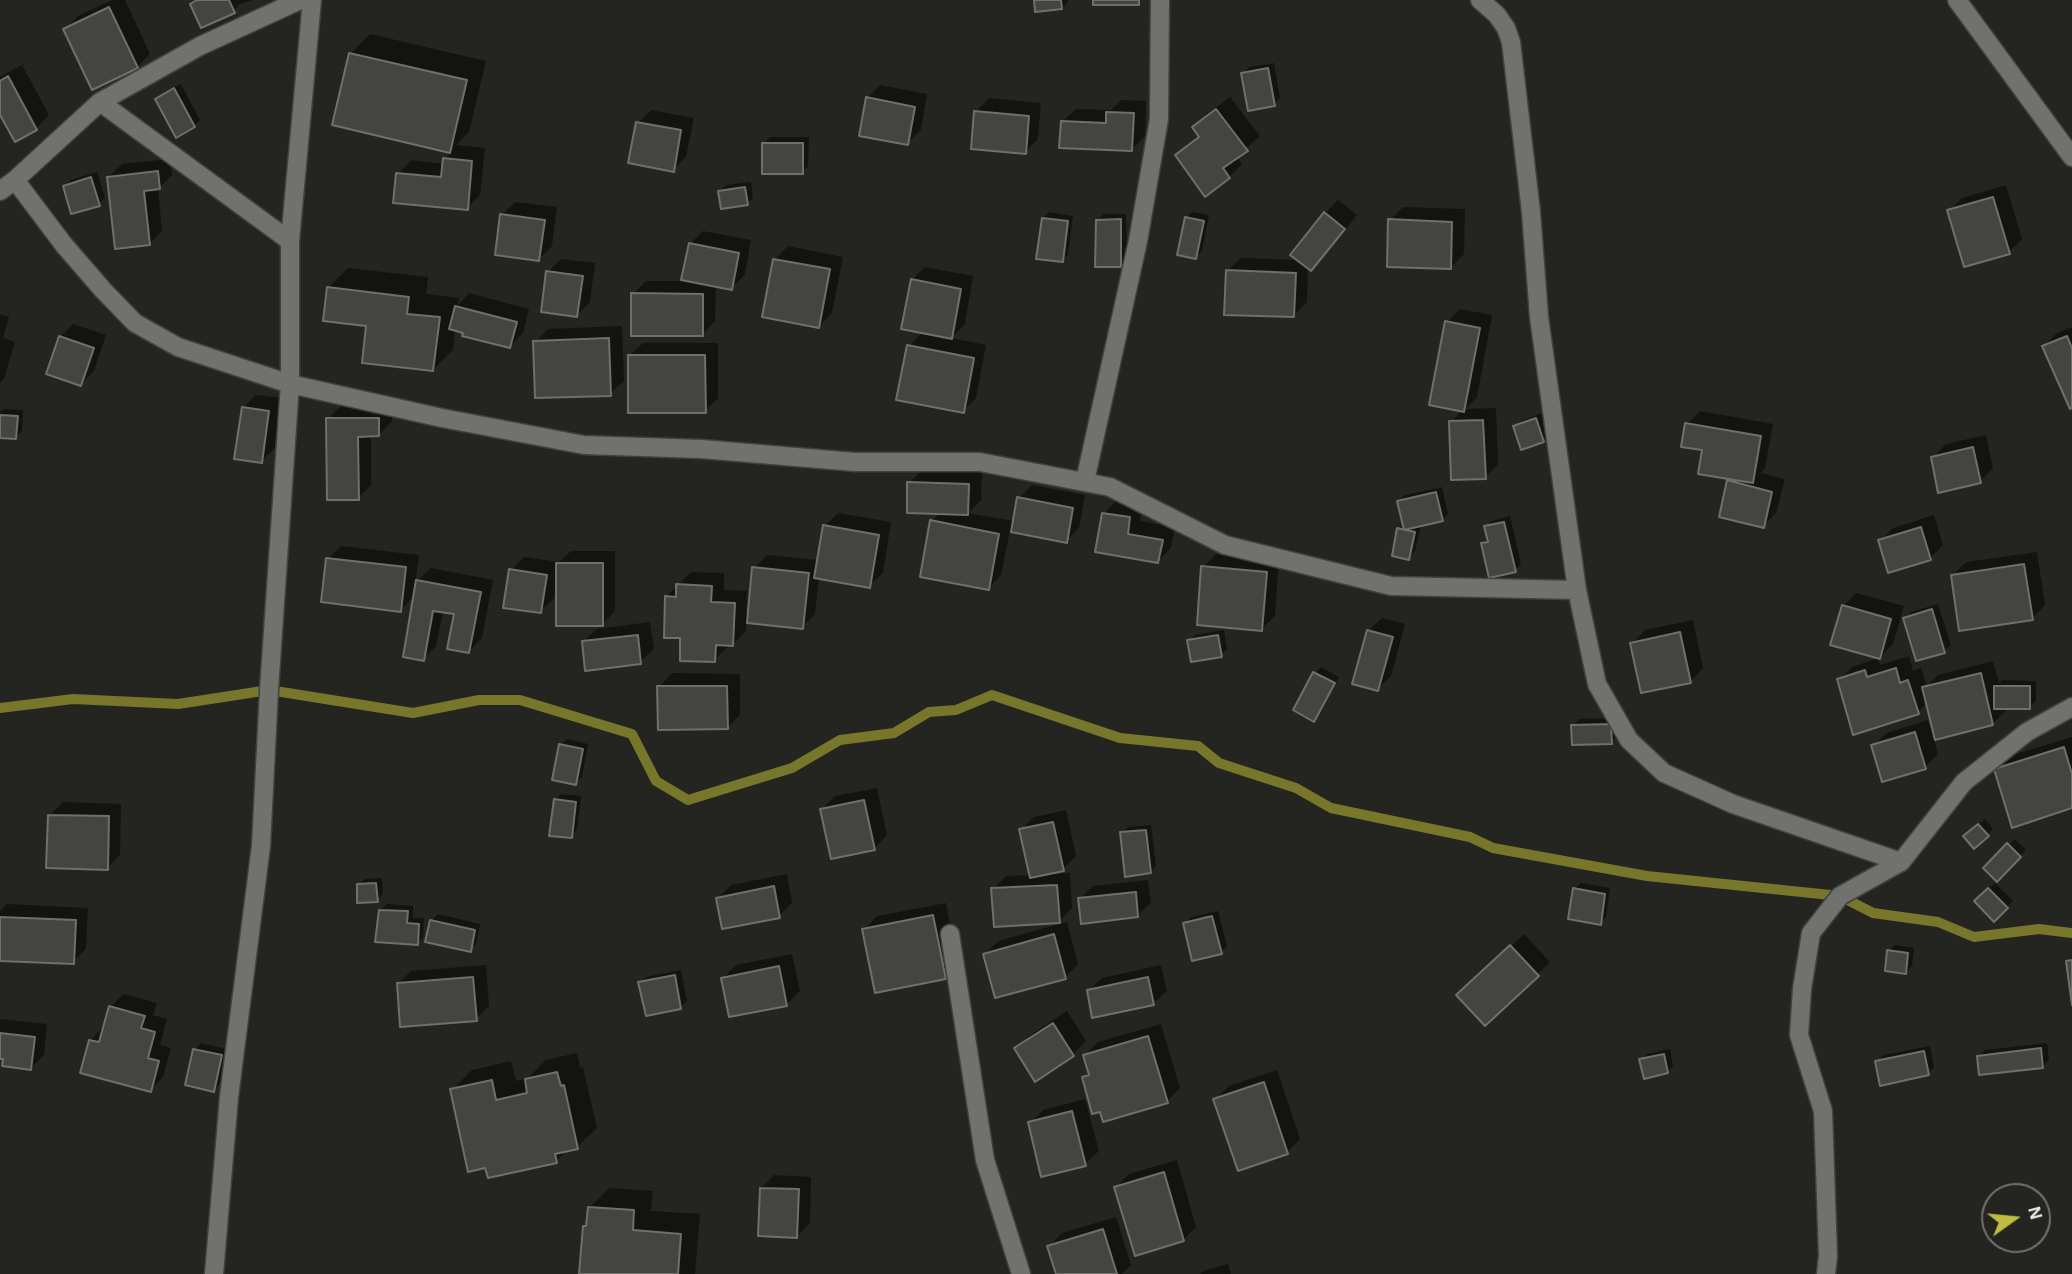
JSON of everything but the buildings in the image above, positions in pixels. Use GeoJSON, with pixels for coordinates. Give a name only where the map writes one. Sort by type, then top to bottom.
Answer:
{"type":"FeatureCollection","features":[{"type":"Feature","properties":{"kind":"street"},"geometry":{"type":"LineString","coordinates":[[0,191],[100,102],[201,46],[300,0]]}},
{"type":"Feature","properties":{"kind":"street"},"geometry":{"type":"LineString","coordinates":[[214,1274],[229,1097],[261,846],[290,384],[290,241],[312,0]]}},
{"type":"Feature","properties":{"kind":"street"},"geometry":{"type":"LineString","coordinates":[[1085,481],[1138,242],[1159,119],[1160,0]]}},
{"type":"Feature","properties":{"kind":"street"},"geometry":{"type":"LineString","coordinates":[[1480,0],[1497,15],[1511,41],[1531,212],[1539,317],[1577,590],[1597,684],[1629,740],[1664,773],[1733,804],[1901,862]]}},
{"type":"Feature","properties":{"kind":"street"},"geometry":{"type":"LineString","coordinates":[[1957,0],[2072,157]]}},
{"type":"Feature","properties":{"kind":"street"},"geometry":{"type":"LineString","coordinates":[[100,102],[290,241]]}},
{"type":"Feature","properties":{"kind":"street"},"geometry":{"type":"LineString","coordinates":[[15,180],[64,245],[135,323],[177,347],[290,384],[442,418],[584,444],[701,449],[855,462],[980,462],[1110,487],[1225,545],[1391,586],[1577,590]]}},
{"type":"Feature","properties":{"kind":"street"},"geometry":{"type":"LineString","coordinates":[[1826,1274],[1828,1255],[1824,1111],[1799,1035],[1802,989],[1811,933],[1840,896],[1901,862],[1964,782],[2027,732],[2072,707]]}},
{"type":"Feature","properties":{"kind":"street"},"geometry":{"type":"LineString","coordinates":[[950,934],[985,1160],[1021,1274]]}},
{"type":"Feature","properties":{"kind":"waterway"},"geometry":{"type":"LineString","coordinates":[[0,708],[73,699],[178,704],[269,690],[413,713],[479,700],[520,700],[632,734],[656,781],[688,800],[792,768],[840,740],[894,733],[929,712],[956,710],[992,695],[1120,738],[1198,746],[1219,763],[1296,788],[1331,808],[1470,837],[1493,848],[1647,876],[1840,896],[1873,913],[1938,922],[1974,937],[2039,929],[2072,933]]}}]}
